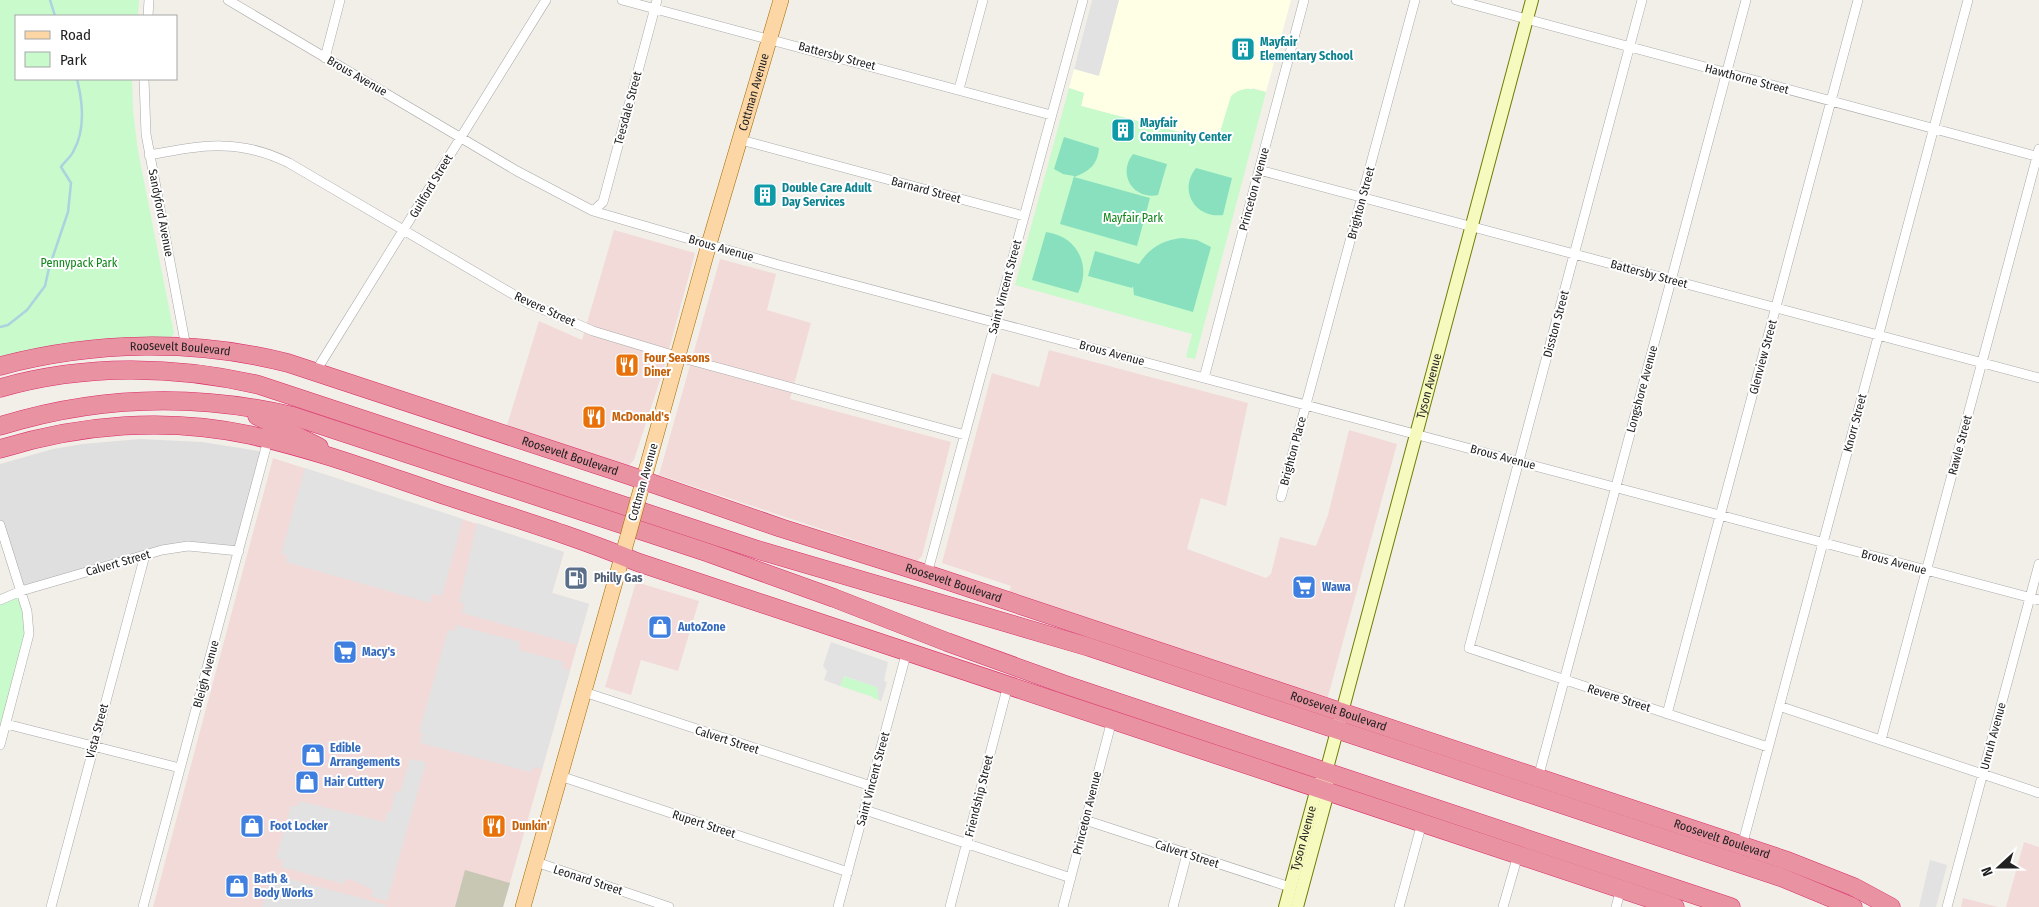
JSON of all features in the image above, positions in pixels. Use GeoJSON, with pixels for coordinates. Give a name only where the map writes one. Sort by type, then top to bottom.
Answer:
{"type":"FeatureCollection","features":[{"type":"Feature","properties":{"kind":"highway","name":"Roosevelt Boulevard"},"geometry":{"type":"LineString","coordinates":[[0,366],[49,355],[97,348],[144,346],[186,347],[265,357],[316,371],[872,558],[927,574],[1742,846],[1854,887],[1891,907]]}},
{"type":"Feature","properties":{"kind":"highway","name":"Roosevelt Boulevard"},"geometry":{"type":"LineString","coordinates":[[0,388],[52,377],[122,370],[190,373],[236,380],[281,392],[758,550],[1089,647],[1782,878],[1852,907]]}},
{"type":"Feature","properties":{"kind":"highway"},"geometry":{"type":"LineString","coordinates":[[0,426],[54,412],[115,402],[181,400],[271,411],[314,423],[709,553],[1007,664],[1731,907]]}},
{"type":"Feature","properties":{"kind":"highway"},"geometry":{"type":"LineString","coordinates":[[226,404],[279,426],[353,465]]}},
{"type":"Feature","properties":{"kind":"highway"},"geometry":{"type":"LineString","coordinates":[[0,449],[63,433],[125,426],[201,428],[249,435],[268,440],[353,465],[1676,907]]}},
{"type":"Feature","properties":{"kind":"highway"},"geometry":{"type":"LineString","coordinates":[[872,558],[964,610]]}},
{"type":"Feature","properties":{"kind":"highway"},"geometry":{"type":"LineString","coordinates":[[1112,720],[1229,740]]}},
{"type":"Feature","properties":{"kind":"main road","name":"Cottman Avenue"},"geometry":{"type":"LineString","coordinates":[[523,907],[679,357],[709,244],[781,0]]}},
{"type":"Feature","properties":{"kind":"street"},"geometry":{"type":"LineString","coordinates":[[148,15],[149,0]]}},
{"type":"Feature","properties":{"kind":"street","name":"Brous Avenue"},"geometry":{"type":"LineString","coordinates":[[228,0],[517,171],[593,211],[779,265],[996,321],[2034,599]]}},
{"type":"Feature","properties":{"kind":"street"},"geometry":{"type":"LineString","coordinates":[[325,58],[340,0]]}},
{"type":"Feature","properties":{"kind":"street","name":"Guilford Street"},"geometry":{"type":"LineString","coordinates":[[316,371],[546,0]]}},
{"type":"Feature","properties":{"kind":"street","name":"Battersby Street"},"geometry":{"type":"LineString","coordinates":[[622,0],[656,4],[770,39],[1052,115]]}},
{"type":"Feature","properties":{"kind":"street"},"geometry":{"type":"LineString","coordinates":[[959,89],[983,0]]}},
{"type":"Feature","properties":{"kind":"street","name":"Saint Vincent Street"},"geometry":{"type":"LineString","coordinates":[[927,574],[1083,0]]}},
{"type":"Feature","properties":{"kind":"street","name":"Princeton Avenue"},"geometry":{"type":"LineString","coordinates":[[1204,378],[1304,0]]}},
{"type":"Feature","properties":{"kind":"street","name":"Brighton Street"},"geometry":{"type":"LineString","coordinates":[[1306,405],[1415,0]]}},
{"type":"Feature","properties":{"kind":"street","name":"Hawthorne Street"},"geometry":{"type":"LineString","coordinates":[[1456,0],[1726,74],[1934,129],[2038,154]]}},
{"type":"Feature","properties":{"kind":"street","name":"Tyson Avenue"},"geometry":{"type":"LineString","coordinates":[[1297,907],[1326,772],[1532,0]]}},
{"type":"Feature","properties":{"kind":"street","name":"Disston Street"},"geometry":{"type":"LineString","coordinates":[[1469,648],[1642,0]]}},
{"type":"Feature","properties":{"kind":"street","name":"Longshore Avenue"},"geometry":{"type":"LineString","coordinates":[[1538,778],[1746,0]]}},
{"type":"Feature","properties":{"kind":"street","name":"Glenview Street"},"geometry":{"type":"LineString","coordinates":[[1667,714],[1858,0]]}},
{"type":"Feature","properties":{"kind":"street","name":"Knorr Street"},"geometry":{"type":"LineString","coordinates":[[1742,846],[1968,0]]}},
{"type":"Feature","properties":{"kind":"street","name":"Teesdale Street"},"geometry":{"type":"LineString","coordinates":[[593,211],[603,202],[656,4]]}},
{"type":"Feature","properties":{"kind":"street","name":"Sandyford Avenue"},"geometry":{"type":"LineString","coordinates":[[144,80],[146,134],[149,155],[186,347]]}},
{"type":"Feature","properties":{"kind":"street","name":"Barnard Street"},"geometry":{"type":"LineString","coordinates":[[741,140],[1024,216]]}},
{"type":"Feature","properties":{"kind":"street","name":"Revere Street"},"geometry":{"type":"LineString","coordinates":[[149,155],[191,147],[226,145],[271,154],[528,303],[594,331],[679,357],[965,435]]}},
{"type":"Feature","properties":{"kind":"street","name":"Rawle Street"},"geometry":{"type":"LineString","coordinates":[[1881,740],[2038,154]]}},
{"type":"Feature","properties":{"kind":"street","name":"Battersby Street"},"geometry":{"type":"LineString","coordinates":[[1259,170],[2039,378]]}},
{"type":"Feature","properties":{"kind":"street","name":"Brighton Place"},"geometry":{"type":"LineString","coordinates":[[1281,497],[1306,405]]}},
{"type":"Feature","properties":{"kind":"street","name":"Bleigh Avenue"},"geometry":{"type":"LineString","coordinates":[[143,907],[268,440]]}},
{"type":"Feature","properties":{"kind":"street"},"geometry":{"type":"LineString","coordinates":[[0,525],[27,611],[29,634],[0,745]]}},
{"type":"Feature","properties":{"kind":"street","name":"Calvert Street"},"geometry":{"type":"LineString","coordinates":[[0,600],[21,591],[144,555],[188,546],[239,551]]}},
{"type":"Feature","properties":{"kind":"street","name":"Vista Street"},"geometry":{"type":"LineString","coordinates":[[51,907],[144,555]]}},
{"type":"Feature","properties":{"kind":"street","name":"Unruh Avenue"},"geometry":{"type":"LineString","coordinates":[[1948,907],[1983,774],[2034,599],[2039,564]]}},
{"type":"Feature","properties":{"kind":"street","name":"Revere Street"},"geometry":{"type":"LineString","coordinates":[[1469,648],[1768,748]]}},
{"type":"Feature","properties":{"kind":"street","name":"Saint Vincent Street"},"geometry":{"type":"LineString","coordinates":[[838,907],[907,651]]}},
{"type":"Feature","properties":{"kind":"street","name":"Friendship Street"},"geometry":{"type":"LineString","coordinates":[[950,907],[1008,685]]}},
{"type":"Feature","properties":{"kind":"street","name":"Calvert Street"},"geometry":{"type":"LineString","coordinates":[[584,692],[871,786]]}},
{"type":"Feature","properties":{"kind":"street"},"geometry":{"type":"LineString","coordinates":[[1779,706],[2039,793]]}},
{"type":"Feature","properties":{"kind":"street","name":"Princeton Avenue"},"geometry":{"type":"LineString","coordinates":[[1063,907],[1112,720]]}},
{"type":"Feature","properties":{"kind":"street"},"geometry":{"type":"LineString","coordinates":[[6,724],[180,768]]}},
{"type":"Feature","properties":{"kind":"street","name":"Rupert Street"},"geometry":{"type":"LineString","coordinates":[[560,776],[848,872]]}},
{"type":"Feature","properties":{"kind":"street","name":"Tyson Avenue"},"geometry":{"type":"LineString","coordinates":[[1285,907],[1323,790]]}},
{"type":"Feature","properties":{"kind":"street"},"geometry":{"type":"LineString","coordinates":[[864,810],[1071,878]]}},
{"type":"Feature","properties":{"kind":"street","name":"Calvert Street"},"geometry":{"type":"LineString","coordinates":[[1085,820],[1290,888]]}},
{"type":"Feature","properties":{"kind":"street"},"geometry":{"type":"LineString","coordinates":[[1399,907],[1422,823]]}},
{"type":"Feature","properties":{"kind":"street"},"geometry":{"type":"LineString","coordinates":[[1173,907],[1187,854]]}},
{"type":"Feature","properties":{"kind":"street"},"geometry":{"type":"LineString","coordinates":[[1504,907],[1518,855]]}},
{"type":"Feature","properties":{"kind":"street","name":"Leonard Street"},"geometry":{"type":"LineString","coordinates":[[536,862],[670,907]]}},
{"type":"Feature","properties":{"kind":"street"},"geometry":{"type":"LineString","coordinates":[[1616,907],[1621,889]]}},
{"type":"Feature","properties":{"kind":"shaded area"},"geometry":{"type":"Polygon","coordinates":[[[1092,0],[1291,0],[1266,92],[1253,88],[1217,142],[1081,106],[1084,93],[1069,88],[1092,0]]]}},
{"type":"Feature","properties":{"kind":"shaded area"},"geometry":{"type":"Polygon","coordinates":[[[1092,0],[1119,0],[1099,76],[1074,69],[1092,0]]]}},
{"type":"Feature","properties":{"kind":"shaded area"},"geometry":{"type":"Polygon","coordinates":[[[614,230],[695,253],[664,368],[634,460],[628,466],[507,425],[539,321],[582,340],[614,230]]]}},
{"type":"Feature","properties":{"kind":"shaded area"},"geometry":{"type":"Polygon","coordinates":[[[720,259],[776,274],[767,310],[811,323],[790,399],[951,442],[922,556],[917,561],[659,475],[720,259]]]}},
{"type":"Feature","properties":{"kind":"shaded area"},"geometry":{"type":"Polygon","coordinates":[[[1049,350],[1248,403],[1226,506],[1201,498],[1187,549],[1266,578],[1271,574],[1280,537],[1316,546],[1328,515],[1349,430],[1397,444],[1327,700],[1008,595],[1011,586],[942,563],[992,373],[1039,387],[1049,350]]]}},
{"type":"Feature","properties":{"kind":"shaded area"},"geometry":{"type":"Polygon","coordinates":[[[140,439],[202,442],[265,452],[239,551],[188,546],[21,591],[0,525],[0,464],[53,449],[82,444],[140,439]]]}},
{"type":"Feature","properties":{"kind":"shaded area"},"geometry":{"type":"Polygon","coordinates":[[[273,458],[564,552],[552,593],[589,604],[503,907],[153,907],[273,458]]]}},
{"type":"Feature","properties":{"kind":"shaded area"},"geometry":{"type":"Polygon","coordinates":[[[305,468],[463,519],[442,596],[432,594],[430,603],[286,562],[287,555],[281,554],[305,468]]]}},
{"type":"Feature","properties":{"kind":"shaded area"},"geometry":{"type":"Polygon","coordinates":[[[477,523],[564,552],[552,593],[589,604],[577,645],[462,613],[464,603],[459,602],[477,523]]]}},
{"type":"Feature","properties":{"kind":"shaded area"},"geometry":{"type":"Polygon","coordinates":[[[636,582],[699,601],[678,671],[641,660],[631,695],[605,687],[636,582]]]}},
{"type":"Feature","properties":{"kind":"shaded area"},"geometry":{"type":"Polygon","coordinates":[[[456,625],[520,642],[519,650],[564,662],[562,668],[570,670],[542,769],[533,767],[531,772],[420,743],[423,734],[419,732],[448,630],[455,631],[456,625]]]}},
{"type":"Feature","properties":{"kind":"shaded area"},"geometry":{"type":"Polygon","coordinates":[[[831,642],[888,662],[884,681],[887,682],[881,702],[877,687],[844,676],[840,686],[824,680],[827,671],[823,666],[831,642]]]}},
{"type":"Feature","properties":{"kind":"shaded area"},"geometry":{"type":"Polygon","coordinates":[[[410,759],[426,762],[387,901],[371,896],[373,890],[352,880],[346,879],[344,884],[282,867],[283,860],[276,859],[291,805],[298,807],[299,801],[385,822],[387,812],[391,812],[395,791],[400,792],[410,759]]]}},
{"type":"Feature","properties":{"kind":"shaded area"},"geometry":{"type":"Polygon","coordinates":[[[2024,842],[2039,847],[2039,907],[2006,907],[2024,842]]]}},
{"type":"Feature","properties":{"kind":"shaded area"},"geometry":{"type":"Polygon","coordinates":[[[1930,860],[1947,865],[1936,907],[1919,907],[1930,860]]]}},
{"type":"Feature","properties":{"kind":"shaded area"},"geometry":{"type":"Polygon","coordinates":[[[465,870],[510,883],[503,907],[455,907],[465,870]]]}},
{"type":"Feature","properties":{"kind":"shaded area"},"geometry":{"type":"Polygon","coordinates":[[[278,876],[386,905],[385,907],[262,907],[268,886],[275,888],[278,876]]]}},
{"type":"Feature","properties":{"kind":"shaded area"},"geometry":{"type":"Polygon","coordinates":[[[1963,898],[1998,907],[1961,907],[1963,898]]]}},
{"type":"Feature","properties":{"kind":"green space","name":"Pennypack Park"},"geometry":{"type":"Polygon","coordinates":[[[0,0],[139,0],[138,15],[15,15],[15,80],[132,80],[133,111],[138,151],[174,334],[170,338],[0,360],[0,0]]]}},
{"type":"Feature","properties":{"kind":"green space","name":"Mayfair Park"},"geometry":{"type":"Polygon","coordinates":[[[1069,88],[1084,93],[1081,106],[1217,142],[1231,96],[1243,89],[1266,92],[1195,359],[1186,357],[1192,334],[1015,285],[1069,88]]]}},
{"type":"Feature","properties":{"kind":"green space"},"geometry":{"type":"Polygon","coordinates":[[[1064,137],[1099,148],[1097,159],[1092,167],[1074,177],[1150,198],[1137,246],[1060,224],[1074,176],[1063,174],[1054,169],[1064,137]]]}},
{"type":"Feature","properties":{"kind":"green space"},"geometry":{"type":"Polygon","coordinates":[[[1133,154],[1167,164],[1158,195],[1141,194],[1130,184],[1127,170],[1128,162],[1133,154]]]}},
{"type":"Feature","properties":{"kind":"green space"},"geometry":{"type":"Polygon","coordinates":[[[1196,168],[1232,178],[1223,215],[1213,215],[1204,212],[1197,208],[1192,201],[1189,194],[1189,185],[1196,168]]]}},
{"type":"Feature","properties":{"kind":"green space"},"geometry":{"type":"Polygon","coordinates":[[[1046,232],[1066,239],[1079,254],[1083,272],[1082,283],[1078,293],[1032,280],[1046,232]]]}},
{"type":"Feature","properties":{"kind":"green space"},"geometry":{"type":"Polygon","coordinates":[[[1182,238],[1197,240],[1211,247],[1193,312],[1134,295],[1133,286],[1132,288],[1088,276],[1095,251],[1139,264],[1152,249],[1163,243],[1182,238]]]}},
{"type":"Feature","properties":{"kind":"green space"},"geometry":{"type":"Polygon","coordinates":[[[21,591],[29,634],[0,745],[0,600],[21,591]]]}},
{"type":"Feature","properties":{"kind":"green space"},"geometry":{"type":"Polygon","coordinates":[[[843,676],[877,687],[879,700],[840,686],[843,676]]]}},
{"type":"Feature","properties":{"kind":"waterway"},"geometry":{"type":"LineString","coordinates":[[50,0],[55,15]]}},
{"type":"Feature","properties":{"kind":"waterway"},"geometry":{"type":"LineString","coordinates":[[0,327],[8,325],[27,310],[45,286],[49,268],[68,212],[71,183],[61,167],[72,154],[82,126],[81,97],[77,80]]}},
{"type":"Feature","properties":{"kind":"place","name":"Mayfair Elementary School"},"geometry":{"type":"Point","coordinates":[1243,49]}},
{"type":"Feature","properties":{"kind":"place","name":"Mayfair Community Center"},"geometry":{"type":"Point","coordinates":[1123,130]}},
{"type":"Feature","properties":{"kind":"place","name":"Double Care Adult Day Services"},"geometry":{"type":"Point","coordinates":[765,195]}},
{"type":"Feature","properties":{"kind":"place","name":"Four Seasons Diner"},"geometry":{"type":"Point","coordinates":[627,365]}},
{"type":"Feature","properties":{"kind":"place","name":"McDonald's"},"geometry":{"type":"Point","coordinates":[594,417]}},
{"type":"Feature","properties":{"kind":"place","name":"Philly Gas"},"geometry":{"type":"Point","coordinates":[576,578]}},
{"type":"Feature","properties":{"kind":"place","name":"Wawa"},"geometry":{"type":"Point","coordinates":[1304,587]}},
{"type":"Feature","properties":{"kind":"place","name":"AutoZone"},"geometry":{"type":"Point","coordinates":[660,627]}},
{"type":"Feature","properties":{"kind":"place","name":"Macy's"},"geometry":{"type":"Point","coordinates":[345,652]}},
{"type":"Feature","properties":{"kind":"place","name":"Edible Arrangements"},"geometry":{"type":"Point","coordinates":[313,755]}},
{"type":"Feature","properties":{"kind":"place","name":"Hair Cuttery"},"geometry":{"type":"Point","coordinates":[307,782]}},
{"type":"Feature","properties":{"kind":"place","name":"Foot Locker"},"geometry":{"type":"Point","coordinates":[252,826]}},
{"type":"Feature","properties":{"kind":"place","name":"Dunkin'"},"geometry":{"type":"Point","coordinates":[494,826]}},
{"type":"Feature","properties":{"kind":"place","name":"Bath & Body Works"},"geometry":{"type":"Point","coordinates":[237,886]}}]}
